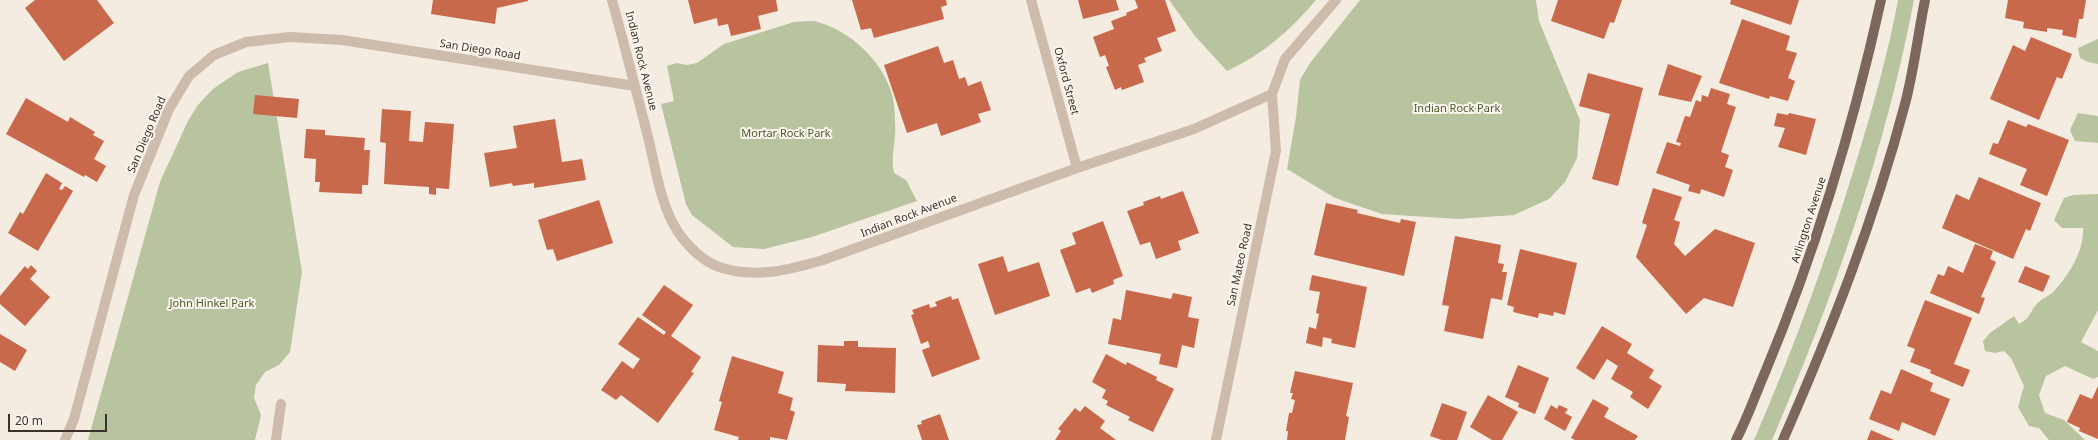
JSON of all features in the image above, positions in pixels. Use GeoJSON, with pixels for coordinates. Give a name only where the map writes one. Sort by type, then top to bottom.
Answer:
{"type":"FeatureCollection","features":[{"type":"Feature","properties":{"kind":"main road","name":"Arlington Avenue"},"geometry":{"type":"LineString","coordinates":[[1736,440],[1790,313],[1825,213],[1861,90],[1881,0]]}},
{"type":"Feature","properties":{"kind":"main road"},"geometry":{"type":"LineString","coordinates":[[1783,440],[1829,334],[1868,227],[1905,103],[1925,0]]}},
{"type":"Feature","properties":{"kind":"street","name":"Indian Rock Avenue"},"geometry":{"type":"LineString","coordinates":[[612,0],[662,193],[678,232],[688,246],[702,257],[719,267],[755,274],[787,270],[823,260],[1077,168],[1194,130],[1272,94]]}},
{"type":"Feature","properties":{"kind":"street","name":"Oxford Street"},"geometry":{"type":"LineString","coordinates":[[1031,0],[1077,168]]}},
{"type":"Feature","properties":{"kind":"street"},"geometry":{"type":"LineString","coordinates":[[1272,94],[1285,59],[1336,0]]}},
{"type":"Feature","properties":{"kind":"street","name":"San Diego Road"},"geometry":{"type":"LineString","coordinates":[[66,440],[74,419],[134,195],[169,109],[188,76],[214,55],[246,42],[290,37],[342,40],[635,86]]}},
{"type":"Feature","properties":{"kind":"street","name":"San Mateo Road"},"geometry":{"type":"LineString","coordinates":[[1216,440],[1276,151],[1272,94]]}},
{"type":"Feature","properties":{"kind":"street"},"geometry":{"type":"LineString","coordinates":[[276,440],[281,404]]}},
{"type":"Feature","properties":{"kind":"green space"},"geometry":{"type":"Polygon","coordinates":[[[1169,0],[1316,0],[1296,22],[1275,41],[1240,65],[1227,71],[1195,36],[1169,0]]]}},
{"type":"Feature","properties":{"kind":"green space","name":"Indian Rock Park"},"geometry":{"type":"Polygon","coordinates":[[[1360,0],[1536,0],[1539,21],[1580,120],[1577,158],[1565,182],[1549,199],[1514,215],[1458,219],[1382,214],[1335,198],[1287,169],[1296,117],[1300,80],[1310,63],[1360,0]]]}},
{"type":"Feature","properties":{"kind":"green space"},"geometry":{"type":"Polygon","coordinates":[[[1898,0],[1914,0],[1888,113],[1855,224],[1816,333],[1772,440],[1754,440],[1797,336],[1834,230],[1874,100],[1890,40],[1898,0]]]}},
{"type":"Feature","properties":{"kind":"green space","name":"Mortar Rock Park"},"geometry":{"type":"Polygon","coordinates":[[[794,22],[818,22],[842,32],[863,48],[880,68],[893,98],[895,128],[893,160],[894,173],[906,180],[917,201],[812,237],[764,249],[733,247],[692,215],[686,204],[661,104],[674,101],[667,66],[677,63],[687,65],[697,63],[724,44],[794,22]]]}},
{"type":"Feature","properties":{"kind":"green space"},"geometry":{"type":"Polygon","coordinates":[[[2098,39],[2098,64],[2088,62],[2080,58],[2078,48],[2098,39]]]}},
{"type":"Feature","properties":{"kind":"green space","name":"John Hinkel Park"},"geometry":{"type":"Polygon","coordinates":[[[268,63],[302,272],[290,352],[279,365],[265,372],[256,385],[254,398],[261,415],[255,440],[88,440],[160,182],[188,121],[198,105],[213,89],[238,72],[268,63]]]}},
{"type":"Feature","properties":{"kind":"green space"},"geometry":{"type":"Polygon","coordinates":[[[2078,113],[2098,116],[2098,143],[2075,141],[2070,130],[2078,113]]]}},
{"type":"Feature","properties":{"kind":"green space"},"geometry":{"type":"Polygon","coordinates":[[[2098,194],[2098,310],[2081,342],[2098,351],[2098,377],[2093,379],[2065,366],[2046,376],[2039,395],[2045,413],[2064,420],[2085,440],[2049,440],[2039,428],[2029,426],[2018,407],[2024,386],[2011,358],[2004,351],[1995,353],[1985,351],[1983,341],[1990,333],[2014,316],[2019,324],[2023,322],[2036,305],[2060,285],[2078,254],[2083,237],[2083,228],[2062,228],[2054,220],[2064,198],[2073,195],[2098,194]]]}},
{"type":"Feature","properties":{"kind":"building"},"geometry":{"type":"Polygon","coordinates":[[[35,0],[97,0],[114,23],[64,61],[25,8],[35,0]]]}},
{"type":"Feature","properties":{"kind":"building"},"geometry":{"type":"Polygon","coordinates":[[[433,0],[528,1],[497,8],[495,24],[431,14],[433,0]]]}},
{"type":"Feature","properties":{"kind":"building"},"geometry":{"type":"Polygon","coordinates":[[[688,0],[776,0],[778,11],[758,16],[761,29],[731,36],[728,24],[718,26],[717,18],[694,24],[688,0]]]}},
{"type":"Feature","properties":{"kind":"building"},"geometry":{"type":"Polygon","coordinates":[[[852,0],[946,0],[947,5],[941,7],[944,19],[874,38],[871,28],[861,30],[852,0]]]}},
{"type":"Feature","properties":{"kind":"building"},"geometry":{"type":"Polygon","coordinates":[[[1078,0],[1116,0],[1119,10],[1083,19],[1078,0]]]}},
{"type":"Feature","properties":{"kind":"building"},"geometry":{"type":"Polygon","coordinates":[[[1135,0],[1165,0],[1176,31],[1157,38],[1162,51],[1144,58],[1146,62],[1138,65],[1144,82],[1122,90],[1121,87],[1115,90],[1106,67],[1109,66],[1105,55],[1100,57],[1093,37],[1114,29],[1111,21],[1127,15],[1126,13],[1138,8],[1135,0]]]}},
{"type":"Feature","properties":{"kind":"building"},"geometry":{"type":"Polygon","coordinates":[[[1558,0],[1622,0],[1614,23],[1610,22],[1604,39],[1551,21],[1558,0]]]}},
{"type":"Feature","properties":{"kind":"building"},"geometry":{"type":"Polygon","coordinates":[[[1731,0],[1799,0],[1791,25],[1730,4],[1731,0]]]}},
{"type":"Feature","properties":{"kind":"building"},"geometry":{"type":"Polygon","coordinates":[[[2008,0],[2086,0],[2083,19],[2079,19],[2076,38],[2062,35],[2063,30],[2047,28],[2047,32],[2023,28],[2024,22],[2005,18],[2008,0]]]}},
{"type":"Feature","properties":{"kind":"building"},"geometry":{"type":"Polygon","coordinates":[[[1742,19],[1790,36],[1786,50],[1797,53],[1788,78],[1795,81],[1788,101],[1770,96],[1769,99],[1719,83],[1742,19]]]}},
{"type":"Feature","properties":{"kind":"building"},"geometry":{"type":"Polygon","coordinates":[[[2031,37],[2072,54],[2062,79],[2057,77],[2039,120],[1990,99],[2013,45],[2025,51],[2031,37]]]}},
{"type":"Feature","properties":{"kind":"building"},"geometry":{"type":"Polygon","coordinates":[[[938,46],[944,63],[953,60],[959,79],[965,77],[968,86],[981,81],[991,110],[978,114],[981,122],[941,136],[937,123],[907,133],[884,65],[938,46]]]}},
{"type":"Feature","properties":{"kind":"building"},"geometry":{"type":"Polygon","coordinates":[[[1668,64],[1702,76],[1691,102],[1658,95],[1668,64]]]}},
{"type":"Feature","properties":{"kind":"building"},"geometry":{"type":"Polygon","coordinates":[[[1588,73],[1643,88],[1618,186],[1592,179],[1610,114],[1579,106],[1588,73]]]}},
{"type":"Feature","properties":{"kind":"building"},"geometry":{"type":"Polygon","coordinates":[[[1711,88],[1730,94],[1727,104],[1736,107],[1721,152],[1729,155],[1725,167],[1733,170],[1724,197],[1701,189],[1700,194],[1688,191],[1690,185],[1656,173],[1667,142],[1680,146],[1681,143],[1676,142],[1685,116],[1690,117],[1696,100],[1701,102],[1702,95],[1708,97],[1711,88]]]}},
{"type":"Feature","properties":{"kind":"building"},"geometry":{"type":"Polygon","coordinates":[[[255,95],[299,99],[297,118],[253,114],[255,95]]]}},
{"type":"Feature","properties":{"kind":"building"},"geometry":{"type":"Polygon","coordinates":[[[26,98],[68,122],[70,117],[95,132],[93,135],[104,141],[94,159],[106,166],[97,182],[85,175],[84,177],[6,134],[26,98]]]}},
{"type":"Feature","properties":{"kind":"building"},"geometry":{"type":"Polygon","coordinates":[[[382,109],[411,111],[409,141],[423,142],[425,122],[454,124],[449,189],[436,188],[436,195],[429,194],[429,187],[384,184],[386,143],[380,142],[382,109]]]}},
{"type":"Feature","properties":{"kind":"building"},"geometry":{"type":"Polygon","coordinates":[[[1777,113],[1788,115],[1789,113],[1816,119],[1806,155],[1778,147],[1785,128],[1774,126],[1777,113]]]}},
{"type":"Feature","properties":{"kind":"building"},"geometry":{"type":"Polygon","coordinates":[[[555,119],[562,162],[582,159],[586,180],[534,188],[534,183],[513,186],[512,183],[490,187],[484,153],[517,148],[513,126],[555,119]]]}},
{"type":"Feature","properties":{"kind":"building"},"geometry":{"type":"Polygon","coordinates":[[[2008,120],[2026,127],[2028,124],[2069,140],[2047,196],[2020,185],[2027,169],[1989,154],[1993,143],[1998,144],[2008,120]]]}},
{"type":"Feature","properties":{"kind":"building"},"geometry":{"type":"Polygon","coordinates":[[[306,129],[325,130],[325,135],[365,138],[364,150],[370,150],[368,185],[362,185],[362,194],[319,192],[320,182],[315,182],[316,159],[304,158],[306,129]]]}},
{"type":"Feature","properties":{"kind":"building"},"geometry":{"type":"Polygon","coordinates":[[[46,173],[62,183],[59,189],[62,190],[65,186],[73,191],[38,251],[8,233],[20,212],[23,214],[46,173]]]}},
{"type":"Feature","properties":{"kind":"building"},"geometry":{"type":"Polygon","coordinates":[[[1979,177],[2041,203],[2030,231],[2026,229],[2013,259],[1942,228],[1956,194],[1969,200],[1979,177]]]}},
{"type":"Feature","properties":{"kind":"building"},"geometry":{"type":"Polygon","coordinates":[[[1653,188],[1682,197],[1674,220],[1680,222],[1674,244],[1685,256],[1715,229],[1755,243],[1733,307],[1704,298],[1686,314],[1636,257],[1647,225],[1642,223],[1653,188]]]}},
{"type":"Feature","properties":{"kind":"building"},"geometry":{"type":"Polygon","coordinates":[[[1183,191],[1199,233],[1178,241],[1181,250],[1156,259],[1150,242],[1140,245],[1127,211],[1144,205],[1143,202],[1160,196],[1161,199],[1183,191]]]}},
{"type":"Feature","properties":{"kind":"building"},"geometry":{"type":"Polygon","coordinates":[[[599,200],[613,243],[557,261],[553,249],[547,250],[538,220],[599,200]]]}},
{"type":"Feature","properties":{"kind":"building"},"geometry":{"type":"Polygon","coordinates":[[[1326,203],[1358,210],[1357,213],[1400,223],[1401,219],[1416,222],[1404,276],[1314,255],[1326,203]]]}},
{"type":"Feature","properties":{"kind":"building"},"geometry":{"type":"Polygon","coordinates":[[[1103,221],[1123,276],[1113,280],[1114,284],[1092,293],[1090,288],[1076,293],[1060,250],[1076,244],[1072,233],[1103,221]]]}},
{"type":"Feature","properties":{"kind":"building"},"geometry":{"type":"Polygon","coordinates":[[[1455,236],[1501,245],[1498,263],[1504,264],[1502,272],[1507,272],[1502,300],[1491,298],[1483,339],[1444,331],[1449,306],[1442,305],[1455,236]]]}},
{"type":"Feature","properties":{"kind":"building"},"geometry":{"type":"Polygon","coordinates":[[[1975,244],[1993,251],[1990,259],[1996,262],[1981,297],[1985,298],[1979,314],[1930,293],[1938,274],[1944,276],[1948,266],[1963,273],[1975,244]]]}},
{"type":"Feature","properties":{"kind":"building"},"geometry":{"type":"Polygon","coordinates":[[[1520,249],[1577,263],[1565,315],[1554,312],[1553,316],[1539,313],[1538,318],[1513,312],[1514,307],[1507,305],[1520,249]]]}},
{"type":"Feature","properties":{"kind":"building"},"geometry":{"type":"Polygon","coordinates":[[[1003,256],[1008,272],[1039,262],[1050,296],[995,315],[978,264],[1003,256]]]}},
{"type":"Feature","properties":{"kind":"building"},"geometry":{"type":"Polygon","coordinates":[[[31,265],[37,271],[30,279],[50,297],[25,326],[0,304],[0,296],[25,266],[28,269],[31,265]]]}},
{"type":"Feature","properties":{"kind":"building"},"geometry":{"type":"Polygon","coordinates":[[[2025,266],[2050,276],[2043,292],[2018,282],[2025,266]]]}},
{"type":"Feature","properties":{"kind":"building"},"geometry":{"type":"Polygon","coordinates":[[[1312,275],[1367,287],[1355,348],[1331,343],[1332,339],[1323,337],[1322,347],[1306,343],[1309,327],[1316,329],[1319,314],[1316,313],[1320,292],[1309,290],[1312,275]]]}},
{"type":"Feature","properties":{"kind":"building"},"geometry":{"type":"Polygon","coordinates":[[[664,285],[693,305],[671,336],[701,357],[691,372],[694,373],[658,423],[621,395],[616,400],[601,390],[622,361],[633,369],[640,359],[618,344],[638,317],[664,335],[666,332],[642,315],[664,285]]]}},
{"type":"Feature","properties":{"kind":"building"},"geometry":{"type":"Polygon","coordinates":[[[1126,290],[1171,299],[1173,293],[1192,297],[1188,317],[1199,319],[1194,348],[1182,345],[1177,368],[1159,364],[1161,354],[1108,344],[1113,318],[1121,320],[1126,290]]]}},
{"type":"Feature","properties":{"kind":"building"},"geometry":{"type":"Polygon","coordinates":[[[951,296],[952,300],[958,298],[980,359],[932,377],[922,350],[930,347],[928,341],[921,344],[911,315],[914,314],[912,310],[929,304],[930,308],[937,306],[935,302],[951,296]]]}},
{"type":"Feature","properties":{"kind":"building"},"geometry":{"type":"Polygon","coordinates":[[[1925,300],[1972,318],[1954,364],[1970,370],[1963,387],[1930,373],[1931,370],[1910,362],[1915,349],[1907,346],[1925,300]]]}},
{"type":"Feature","properties":{"kind":"building"},"geometry":{"type":"Polygon","coordinates":[[[1602,326],[1632,344],[1627,353],[1654,370],[1649,378],[1662,386],[1648,409],[1630,397],[1633,392],[1611,379],[1618,366],[1607,359],[1594,380],[1576,368],[1602,326]]]}},
{"type":"Feature","properties":{"kind":"building"},"geometry":{"type":"Polygon","coordinates":[[[0,334],[27,350],[15,371],[0,362],[0,334]]]}},
{"type":"Feature","properties":{"kind":"building"},"geometry":{"type":"Polygon","coordinates":[[[844,341],[858,341],[858,347],[896,348],[895,393],[845,391],[846,384],[817,382],[818,345],[844,346],[844,341]]]}},
{"type":"Feature","properties":{"kind":"building"},"geometry":{"type":"Polygon","coordinates":[[[1106,354],[1126,365],[1127,362],[1157,377],[1156,380],[1174,389],[1153,432],[1128,420],[1130,417],[1106,405],[1108,401],[1102,398],[1106,390],[1092,382],[1106,354]]]}},
{"type":"Feature","properties":{"kind":"building"},"geometry":{"type":"Polygon","coordinates":[[[732,356],[784,372],[778,393],[793,398],[790,410],[795,412],[787,440],[770,437],[770,440],[738,440],[739,437],[714,430],[722,402],[719,401],[732,356]]]}},
{"type":"Feature","properties":{"kind":"building"},"geometry":{"type":"Polygon","coordinates":[[[1518,365],[1549,378],[1535,414],[1518,407],[1519,403],[1505,397],[1518,365]]]}},
{"type":"Feature","properties":{"kind":"building"},"geometry":{"type":"Polygon","coordinates":[[[1901,369],[1933,383],[1930,391],[1950,399],[1935,436],[1902,422],[1899,431],[1869,419],[1881,390],[1891,394],[1901,369]]]}},
{"type":"Feature","properties":{"kind":"building"},"geometry":{"type":"Polygon","coordinates":[[[1295,371],[1353,383],[1346,416],[1349,417],[1345,440],[1287,440],[1288,431],[1286,431],[1289,413],[1292,413],[1295,400],[1291,399],[1293,393],[1290,393],[1295,371]]]}},
{"type":"Feature","properties":{"kind":"building"},"geometry":{"type":"Polygon","coordinates":[[[2098,386],[2098,439],[2079,431],[2080,428],[2067,422],[2080,394],[2092,399],[2098,386]]]}},
{"type":"Feature","properties":{"kind":"building"},"geometry":{"type":"Polygon","coordinates":[[[1488,395],[1518,412],[1502,440],[1492,440],[1470,427],[1488,395]]]}},
{"type":"Feature","properties":{"kind":"building"},"geometry":{"type":"Polygon","coordinates":[[[1593,399],[1609,408],[1604,417],[1638,436],[1635,440],[1575,440],[1571,438],[1593,399]]]}},
{"type":"Feature","properties":{"kind":"building"},"geometry":{"type":"Polygon","coordinates":[[[1442,403],[1467,412],[1457,440],[1442,440],[1430,436],[1442,403]]]}},
{"type":"Feature","properties":{"kind":"building"},"geometry":{"type":"Polygon","coordinates":[[[1551,405],[1557,409],[1559,405],[1568,409],[1565,413],[1572,417],[1565,431],[1544,419],[1551,405]]]}},
{"type":"Feature","properties":{"kind":"building"},"geometry":{"type":"Polygon","coordinates":[[[1085,406],[1105,421],[1100,428],[1116,440],[1055,440],[1061,431],[1058,429],[1075,408],[1080,412],[1085,406]]]}},
{"type":"Feature","properties":{"kind":"building"},"geometry":{"type":"Polygon","coordinates":[[[940,414],[949,440],[922,440],[917,425],[922,424],[921,421],[940,414]]]}},
{"type":"Feature","properties":{"kind":"building"},"geometry":{"type":"Polygon","coordinates":[[[1871,430],[1894,440],[1867,440],[1871,430]]]}}]}
